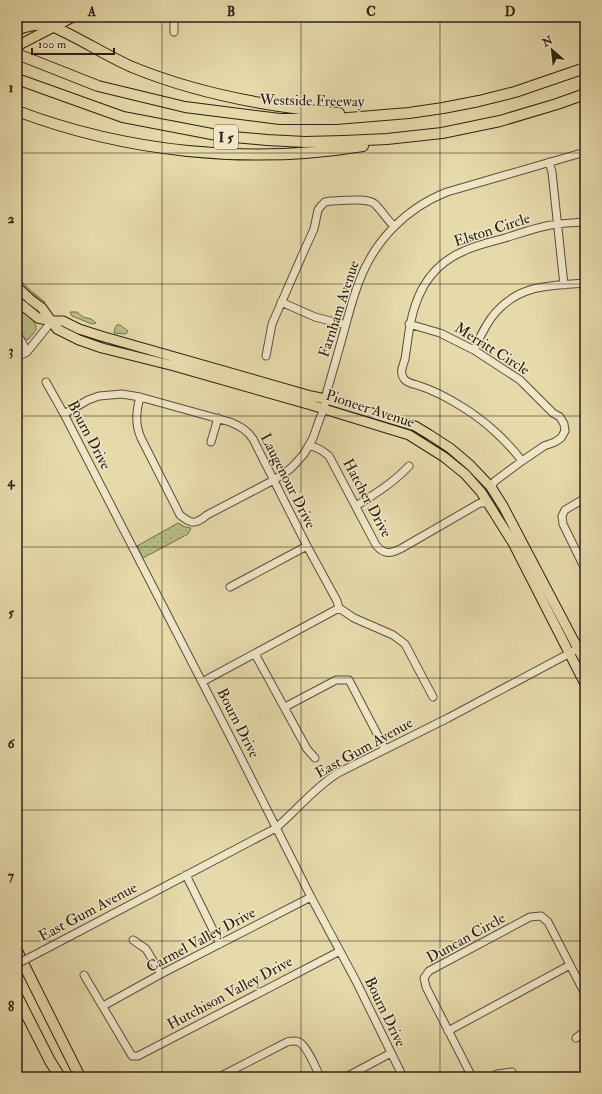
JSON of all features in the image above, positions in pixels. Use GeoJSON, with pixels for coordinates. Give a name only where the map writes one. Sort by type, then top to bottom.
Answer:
{"type":"FeatureCollection","features":[{"type":"Feature","properties":{"kind":"highway"},"geometry":{"type":"LineString","coordinates":[[21,29],[37,24],[54,27],[131,66],[168,81],[222,96],[286,108],[372,116]]}},
{"type":"Feature","properties":{"kind":"highway","name":"Westside Freeway"},"geometry":{"type":"LineString","coordinates":[[21,56],[98,86],[185,107],[280,119],[336,119],[416,112],[479,101],[515,92],[585,68]]}},
{"type":"Feature","properties":{"kind":"highway","name":"I 5"},"geometry":{"type":"LineString","coordinates":[[17,79],[123,117],[222,136],[267,140],[344,141],[387,139],[442,133],[500,121],[542,109],[585,94]]}},
{"type":"Feature","properties":{"kind":"highway"},"geometry":{"type":"LineString","coordinates":[[17,111],[81,131],[144,145],[201,152],[238,154],[278,154],[345,149],[442,133]]}},
{"type":"Feature","properties":{"kind":"highway"},"geometry":{"type":"LineString","coordinates":[[17,951],[71,1056],[80,1077]]}},
{"type":"Feature","properties":{"kind":"highway"},"geometry":{"type":"LineString","coordinates":[[17,996],[50,1061],[60,1077]]}},
{"type":"Feature","properties":{"kind":"highway"},"geometry":{"type":"LineString","coordinates":[[71,1056],[86,1077]]}},
{"type":"Feature","properties":{"kind":"highway"},"geometry":{"type":"LineString","coordinates":[[50,1061],[56,1077]]}},
{"type":"Feature","properties":{"kind":"main road"},"geometry":{"type":"LineString","coordinates":[[21,29],[44,17]]}},
{"type":"Feature","properties":{"kind":"main road"},"geometry":{"type":"LineString","coordinates":[[17,46],[73,17]]}},
{"type":"Feature","properties":{"kind":"main road","name":"Pioneer Avenue"},"geometry":{"type":"LineString","coordinates":[[17,287],[42,308],[57,330],[79,340],[324,409],[409,435],[444,457],[464,474],[481,492],[513,543],[585,684]]}},
{"type":"Feature","properties":{"kind":"main road","name":"Pioneer Avenue"},"geometry":{"type":"LineString","coordinates":[[17,301],[38,318],[52,321],[63,321],[79,329],[101,336],[326,399],[415,426],[430,435],[450,448],[470,465],[491,487],[582,647],[585,662]]}},
{"type":"Feature","properties":{"kind":"main road"},"geometry":{"type":"LineString","coordinates":[[117,351],[125,349],[168,361],[173,356]]}},
{"type":"Feature","properties":{"kind":"street"},"geometry":{"type":"LineString","coordinates":[[172,17],[174,22],[174,32]]}},
{"type":"Feature","properties":{"kind":"street","name":"Farnham Avenue"},"geometry":{"type":"LineString","coordinates":[[140,396],[136,418],[139,434],[180,515],[187,521],[193,523],[200,520],[274,480],[290,469],[310,445],[324,409],[327,391],[358,282],[367,262],[381,241],[394,226],[416,208],[439,195],[585,152]]}},
{"type":"Feature","properties":{"kind":"street"},"geometry":{"type":"LineString","coordinates":[[549,162],[552,172],[564,285]]}},
{"type":"Feature","properties":{"kind":"street"},"geometry":{"type":"LineString","coordinates":[[266,356],[272,324],[314,229],[318,210],[321,206],[325,202],[368,200],[374,203],[394,226]]}},
{"type":"Feature","properties":{"kind":"street","name":"Elston Circle"},"geometry":{"type":"LineString","coordinates":[[522,461],[514,451],[486,424],[464,408],[405,380],[402,373],[402,367],[405,358],[412,311],[424,284],[431,275],[446,261],[463,251],[545,226],[585,222]]}},
{"type":"Feature","properties":{"kind":"street"},"geometry":{"type":"LineString","coordinates":[[474,350],[495,313],[518,294],[543,286],[585,283]]}},
{"type":"Feature","properties":{"kind":"street"},"geometry":{"type":"LineString","coordinates":[[281,302],[315,317],[346,325]]}},
{"type":"Feature","properties":{"kind":"street"},"geometry":{"type":"LineString","coordinates":[[17,356],[26,352],[52,321]]}},
{"type":"Feature","properties":{"kind":"street","name":"Merritt Circle"},"geometry":{"type":"LineString","coordinates":[[409,324],[440,333],[474,350],[520,380],[560,417],[564,424],[565,431],[561,438],[544,446],[522,461],[495,481],[491,487]]}},
{"type":"Feature","properties":{"kind":"street"},"geometry":{"type":"LineString","coordinates":[[17,333],[26,352]]}},
{"type":"Feature","properties":{"kind":"street","name":"Bourn Drive"},"geometry":{"type":"LineString","coordinates":[[46,382],[64,414],[202,682],[311,897],[356,981],[403,1077]]}},
{"type":"Feature","properties":{"kind":"street","name":"Laugenour Drive"},"geometry":{"type":"LineString","coordinates":[[64,414],[88,400],[99,396],[122,394],[140,396],[218,418],[238,425],[247,431],[253,439],[307,546],[337,601],[339,608]]}},
{"type":"Feature","properties":{"kind":"street"},"geometry":{"type":"LineString","coordinates":[[211,442],[218,418]]}},
{"type":"Feature","properties":{"kind":"street","name":"Hatcher Drive"},"geometry":{"type":"LineString","coordinates":[[310,445],[329,456],[376,545],[380,550],[387,553],[393,552],[480,503],[488,503]]}},
{"type":"Feature","properties":{"kind":"street"},"geometry":{"type":"LineString","coordinates":[[356,506],[397,478],[409,466]]}},
{"type":"Feature","properties":{"kind":"street"},"geometry":{"type":"LineString","coordinates":[[585,498],[565,510],[562,516],[563,524],[585,569]]}},
{"type":"Feature","properties":{"kind":"street"},"geometry":{"type":"LineString","coordinates":[[230,587],[307,546]]}},
{"type":"Feature","properties":{"kind":"street"},"geometry":{"type":"LineString","coordinates":[[202,682],[339,608],[354,618],[393,635],[405,644],[432,697]]}},
{"type":"Feature","properties":{"kind":"street","name":"East Gum Avenue"},"geometry":{"type":"LineString","coordinates":[[17,964],[276,828],[315,790],[328,780],[347,769],[448,718],[582,647]]}},
{"type":"Feature","properties":{"kind":"street"},"geometry":{"type":"LineString","coordinates":[[255,654],[307,749],[315,758]]}},
{"type":"Feature","properties":{"kind":"street"},"geometry":{"type":"LineString","coordinates":[[285,707],[336,680],[349,680],[385,749]]}},
{"type":"Feature","properties":{"kind":"street"},"geometry":{"type":"LineString","coordinates":[[186,875],[220,944]]}},
{"type":"Feature","properties":{"kind":"street","name":"Carmel Valley Drive"},"geometry":{"type":"LineString","coordinates":[[103,1006],[311,897]]}},
{"type":"Feature","properties":{"kind":"street","name":"Duncan Circle"},"geometry":{"type":"LineString","coordinates":[[472,1077],[426,987],[424,978],[429,972],[530,917],[541,916],[548,922],[585,994]]}},
{"type":"Feature","properties":{"kind":"street"},"geometry":{"type":"LineString","coordinates":[[133,940],[146,949],[162,974]]}},
{"type":"Feature","properties":{"kind":"street","name":"Hutchison Valley Drive"},"geometry":{"type":"LineString","coordinates":[[103,1006],[132,1056],[138,1056],[340,951]]}},
{"type":"Feature","properties":{"kind":"street"},"geometry":{"type":"LineString","coordinates":[[448,1031],[570,965]]}},
{"type":"Feature","properties":{"kind":"street"},"geometry":{"type":"LineString","coordinates":[[84,975],[103,1006]]}},
{"type":"Feature","properties":{"kind":"street"},"geometry":{"type":"LineString","coordinates":[[576,1038],[585,1031]]}},
{"type":"Feature","properties":{"kind":"street"},"geometry":{"type":"LineString","coordinates":[[219,1077],[287,1042],[294,1040],[300,1042],[305,1048],[320,1077]]}},
{"type":"Feature","properties":{"kind":"street"},"geometry":{"type":"LineString","coordinates":[[346,1077],[357,1075],[391,1053]]}},
{"type":"Feature","properties":{"kind":"street"},"geometry":{"type":"LineString","coordinates":[[491,1077],[497,1074],[512,1072]]}},
{"type":"Feature","properties":{"kind":"green space"},"geometry":{"type":"Polygon","coordinates":[[[17,277],[45,302],[44,304],[19,283],[17,277]]]}},
{"type":"Feature","properties":{"kind":"green space"},"geometry":{"type":"Polygon","coordinates":[[[17,307],[33,319],[36,326],[36,330],[28,340],[21,335],[19,331],[17,322],[17,307]]]}},
{"type":"Feature","properties":{"kind":"green space"},"geometry":{"type":"Polygon","coordinates":[[[70,312],[77,312],[83,317],[91,319],[96,323],[92,324],[72,316],[70,312]]]}},
{"type":"Feature","properties":{"kind":"green space"},"geometry":{"type":"Polygon","coordinates":[[[117,325],[120,325],[128,331],[126,334],[114,333],[117,325]]]}},
{"type":"Feature","properties":{"kind":"green space"},"geometry":{"type":"Polygon","coordinates":[[[178,523],[185,527],[191,528],[188,534],[143,558],[137,546],[178,523]]]}}]}
